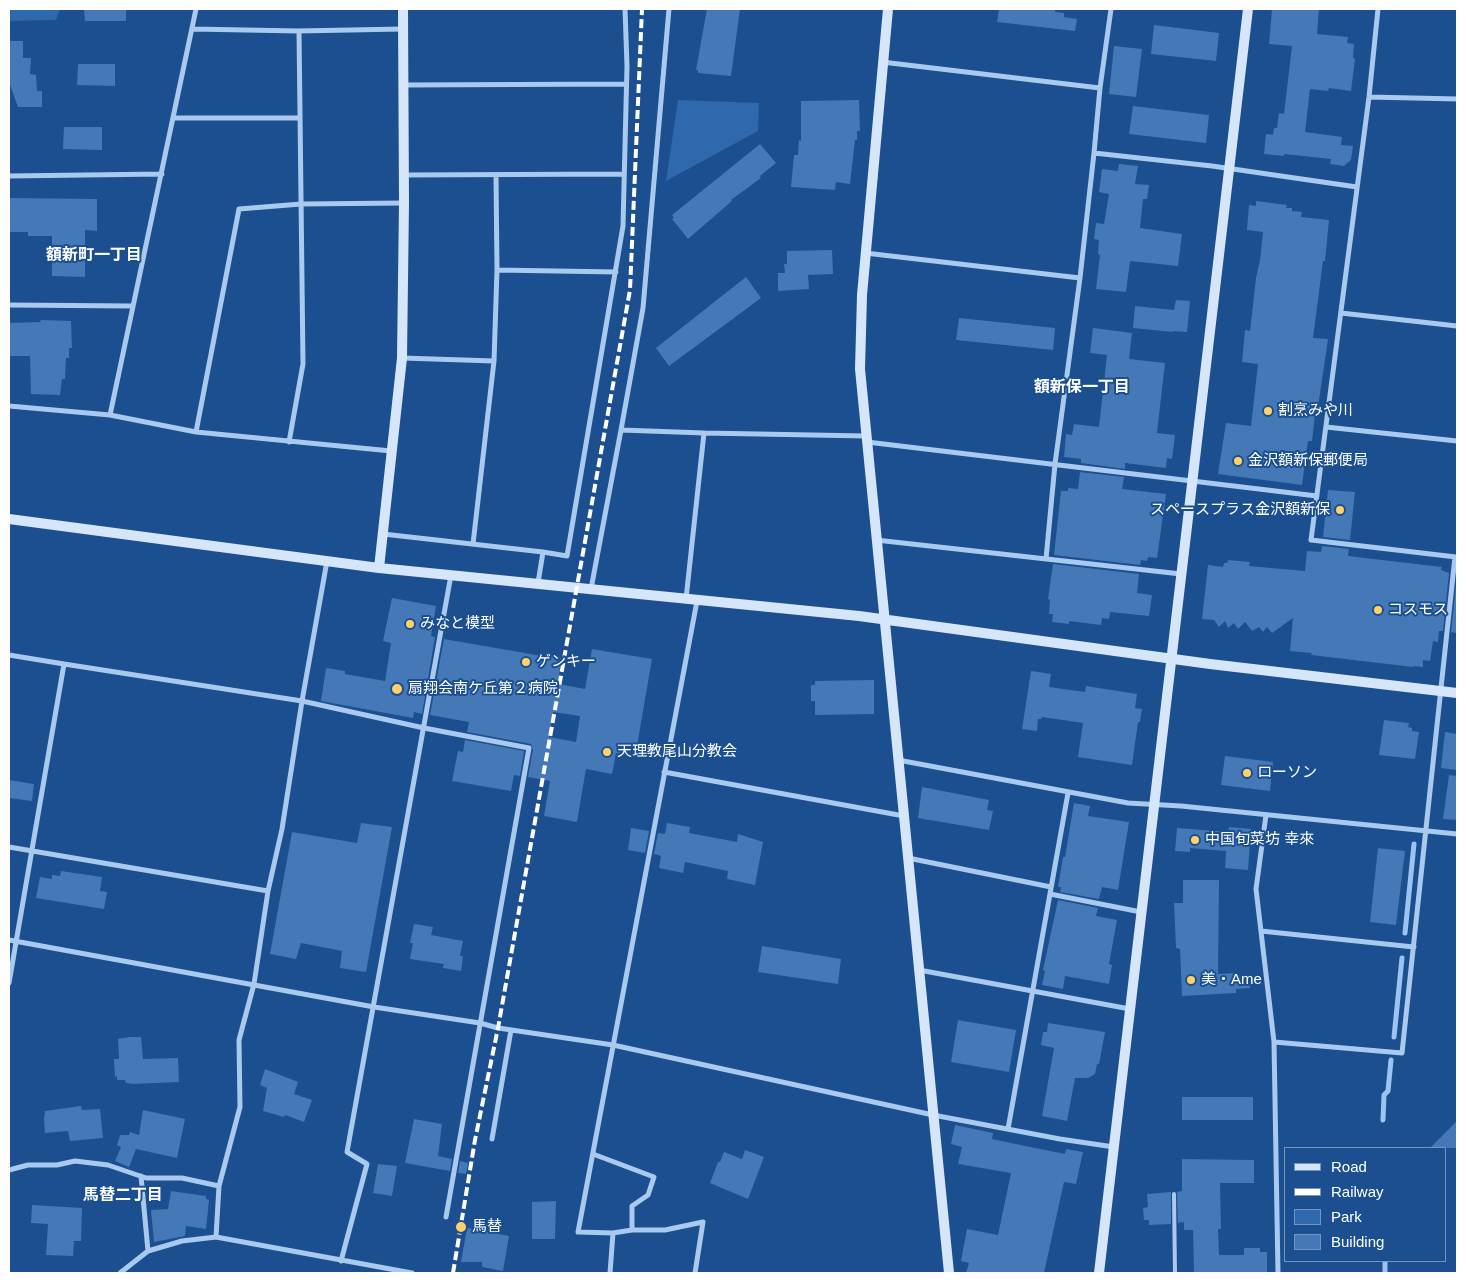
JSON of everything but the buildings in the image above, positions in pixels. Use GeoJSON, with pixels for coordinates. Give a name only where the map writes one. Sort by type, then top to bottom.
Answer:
{"type":"FeatureCollection","features":[{"type":"Feature","properties":{"kind":"street"},"geometry":{"type":"LineString","coordinates":[[110,415],[196,9]]}},
{"type":"Feature","properties":{"kind":"street"},"geometry":{"type":"LineString","coordinates":[[379,568],[402,358],[404,203],[403,9]]}},
{"type":"Feature","properties":{"kind":"street"},"geometry":{"type":"LineString","coordinates":[[383,534],[567,556],[623,226],[626,84],[625,9]]}},
{"type":"Feature","properties":{"kind":"street"},"geometry":{"type":"LineString","coordinates":[[591,589],[622,430],[643,308],[669,9]]}},
{"type":"Feature","properties":{"kind":"street"},"geometry":{"type":"LineString","coordinates":[[888,9],[865,253],[860,369],[949,1273]]}},
{"type":"Feature","properties":{"kind":"street"},"geometry":{"type":"LineString","coordinates":[[1046,559],[1055,464],[1080,278],[1100,88],[1111,9]]}},
{"type":"Feature","properties":{"kind":"street"},"geometry":{"type":"LineString","coordinates":[[1099,1273],[1248,9]]}},
{"type":"Feature","properties":{"kind":"street"},"geometry":{"type":"LineString","coordinates":[[1274,1042],[1402,1053],[1456,557],[1311,540],[1369,96],[1378,9]]}},
{"type":"Feature","properties":{"kind":"street"},"geometry":{"type":"LineString","coordinates":[[192,29],[294,31],[403,29]]}},
{"type":"Feature","properties":{"kind":"street"},"geometry":{"type":"LineString","coordinates":[[289,442],[303,364],[299,31],[294,31]]}},
{"type":"Feature","properties":{"kind":"street"},"geometry":{"type":"LineString","coordinates":[[882,62],[1100,88]]}},
{"type":"Feature","properties":{"kind":"street"},"geometry":{"type":"LineString","coordinates":[[404,85],[626,84]]}},
{"type":"Feature","properties":{"kind":"street"},"geometry":{"type":"LineString","coordinates":[[1369,96],[1457,99]]}},
{"type":"Feature","properties":{"kind":"street"},"geometry":{"type":"LineString","coordinates":[[173,118],[300,118]]}},
{"type":"Feature","properties":{"kind":"street"},"geometry":{"type":"LineString","coordinates":[[1094,153],[1230,169],[1357,187]]}},
{"type":"Feature","properties":{"kind":"street"},"geometry":{"type":"LineString","coordinates":[[9,176],[162,174]]}},
{"type":"Feature","properties":{"kind":"street"},"geometry":{"type":"LineString","coordinates":[[404,175],[624,174]]}},
{"type":"Feature","properties":{"kind":"street"},"geometry":{"type":"LineString","coordinates":[[473,544],[494,361],[497,270],[496,175]]}},
{"type":"Feature","properties":{"kind":"street"},"geometry":{"type":"LineString","coordinates":[[196,432],[239,209],[301,204],[404,203]]}},
{"type":"Feature","properties":{"kind":"street"},"geometry":{"type":"LineString","coordinates":[[865,253],[1080,278]]}},
{"type":"Feature","properties":{"kind":"street"},"geometry":{"type":"LineString","coordinates":[[497,270],[616,272]]}},
{"type":"Feature","properties":{"kind":"street"},"geometry":{"type":"LineString","coordinates":[[9,304],[132,306]]}},
{"type":"Feature","properties":{"kind":"street"},"geometry":{"type":"LineString","coordinates":[[1341,313],[1457,326]]}},
{"type":"Feature","properties":{"kind":"street"},"geometry":{"type":"LineString","coordinates":[[402,358],[494,361]]}},
{"type":"Feature","properties":{"kind":"street"},"geometry":{"type":"LineString","coordinates":[[9,406],[110,415],[196,432],[391,450]]}},
{"type":"Feature","properties":{"kind":"street"},"geometry":{"type":"LineString","coordinates":[[1326,427],[1457,441]]}},
{"type":"Feature","properties":{"kind":"street"},"geometry":{"type":"LineString","coordinates":[[622,430],[867,439],[1317,496]]}},
{"type":"Feature","properties":{"kind":"street"},"geometry":{"type":"LineString","coordinates":[[695,1273],[703,1222],[666,1230],[632,1230],[613,1233],[578,1232],[664,772],[691,600],[704,433]]}},
{"type":"Feature","properties":{"kind":"street"},"geometry":{"type":"LineString","coordinates":[[9,519],[379,568],[885,620],[1457,693]]}},
{"type":"Feature","properties":{"kind":"street"},"geometry":{"type":"LineString","coordinates":[[876,540],[1182,574]]}},
{"type":"Feature","properties":{"kind":"street"},"geometry":{"type":"LineString","coordinates":[[538,583],[542,552]]}},
{"type":"Feature","properties":{"kind":"street"},"geometry":{"type":"LineString","coordinates":[[216,1238],[219,1186],[240,1106],[239,1040],[254,984],[268,891],[282,828],[327,561]]}},
{"type":"Feature","properties":{"kind":"street"},"geometry":{"type":"LineString","coordinates":[[341,1261],[367,1164],[347,1152],[451,575]]}},
{"type":"Feature","properties":{"kind":"street"},"geometry":{"type":"LineString","coordinates":[[9,656],[302,701],[424,728],[529,748],[446,1217]]}},
{"type":"Feature","properties":{"kind":"street"},"geometry":{"type":"LineString","coordinates":[[9,983],[30,851],[64,664]]}},
{"type":"Feature","properties":{"kind":"street"},"geometry":{"type":"LineString","coordinates":[[898,760],[1128,803],[1457,834]]}},
{"type":"Feature","properties":{"kind":"street"},"geometry":{"type":"LineString","coordinates":[[664,772],[904,816]]}},
{"type":"Feature","properties":{"kind":"street"},"geometry":{"type":"LineString","coordinates":[[1008,1129],[1068,793]]}},
{"type":"Feature","properties":{"kind":"street"},"geometry":{"type":"LineString","coordinates":[[1266,815],[1256,889],[1274,1042],[1278,1273]]}},
{"type":"Feature","properties":{"kind":"street"},"geometry":{"type":"LineString","coordinates":[[9,847],[268,891]]}},
{"type":"Feature","properties":{"kind":"street"},"geometry":{"type":"LineString","coordinates":[[908,858],[1051,887]]}},
{"type":"Feature","properties":{"kind":"street"},"geometry":{"type":"LineString","coordinates":[[1050,894],[1141,912]]}},
{"type":"Feature","properties":{"kind":"street"},"geometry":{"type":"LineString","coordinates":[[1261,931],[1414,946]]}},
{"type":"Feature","properties":{"kind":"street"},"geometry":{"type":"LineString","coordinates":[[9,940],[374,1007],[613,1045],[933,1115],[1060,1139],[1114,1147]]}},
{"type":"Feature","properties":{"kind":"street"},"geometry":{"type":"LineString","coordinates":[[920,970],[1130,1009]]}},
{"type":"Feature","properties":{"kind":"street"},"geometry":{"type":"LineString","coordinates":[[492,1139],[511,1030]]}},
{"type":"Feature","properties":{"kind":"street"},"geometry":{"type":"LineString","coordinates":[[593,1154],[654,1177],[648,1195],[632,1206],[632,1230]]}},
{"type":"Feature","properties":{"kind":"street"},"geometry":{"type":"LineString","coordinates":[[9,1170],[28,1165],[74,1162],[108,1165],[146,1178],[182,1178],[219,1186]]}},
{"type":"Feature","properties":{"kind":"street"},"geometry":{"type":"LineString","coordinates":[[141,1176],[148,1251]]}},
{"type":"Feature","properties":{"kind":"street"},"geometry":{"type":"LineString","coordinates":[[610,1273],[613,1233]]}},
{"type":"Feature","properties":{"kind":"street"},"geometry":{"type":"LineString","coordinates":[[120,1273],[148,1251],[182,1241],[216,1238],[412,1273]]}},
{"type":"Feature","properties":{"kind":"lane"},"geometry":{"type":"LineString","coordinates":[[1174,1194],[1175,1273]]}},
{"type":"Feature","properties":{"kind":"green space"},"geometry":{"type":"Polygon","coordinates":[[[9,9],[60,9],[56,20],[9,21],[9,9]]]}},
{"type":"Feature","properties":{"kind":"green space"},"geometry":{"type":"Polygon","coordinates":[[[678,100],[759,103],[758,131],[666,181],[678,100]]]}},
{"type":"Feature","properties":{"kind":"waterway"},"geometry":{"type":"LineString","coordinates":[[1405,933],[1414,844]]}},
{"type":"Feature","properties":{"kind":"waterway"},"geometry":{"type":"LineString","coordinates":[[1394,1037],[1402,958]]}},
{"type":"Feature","properties":{"kind":"waterway"},"geometry":{"type":"LineString","coordinates":[[1383,1120],[1384,1095],[1388,1091],[1391,1060]]}},
{"type":"Feature","properties":{"kind":"waterway"},"geometry":{"type":"LineString","coordinates":[[1385,1262],[1385,1273]]}},
{"type":"Feature","properties":{"kind":"railway"},"geometry":{"type":"LineString","coordinates":[[453,1273],[475,1140],[498,1028],[630,290],[642,9]]}},
{"type":"Feature","properties":{"kind":"place","name":"割烹みや川"},"geometry":{"type":"Point","coordinates":[1268,411]}},
{"type":"Feature","properties":{"kind":"place","name":"金沢額新保郵便局"},"geometry":{"type":"Point","coordinates":[1238,461]}},
{"type":"Feature","properties":{"kind":"place","name":"スペースプラス金沢額新保"},"geometry":{"type":"Point","coordinates":[1340,510]}},
{"type":"Feature","properties":{"kind":"place","name":"コスモス"},"geometry":{"type":"Point","coordinates":[1378,610]}},
{"type":"Feature","properties":{"kind":"place","name":"みなと模型"},"geometry":{"type":"Point","coordinates":[410,624]}},
{"type":"Feature","properties":{"kind":"place","name":"ゲンキー"},"geometry":{"type":"Point","coordinates":[526,662]}},
{"type":"Feature","properties":{"kind":"place","name":"扇翔会南ケ丘第２病院"},"geometry":{"type":"Point","coordinates":[397,689]}},
{"type":"Feature","properties":{"kind":"place","name":"天理教尾山分教会"},"geometry":{"type":"Point","coordinates":[607,752]}},
{"type":"Feature","properties":{"kind":"place","name":"ローソン"},"geometry":{"type":"Point","coordinates":[1247,773]}},
{"type":"Feature","properties":{"kind":"place","name":"中国旬菜坊 幸來"},"geometry":{"type":"Point","coordinates":[1195,840]}},
{"type":"Feature","properties":{"kind":"place","name":"美・Ame"},"geometry":{"type":"Point","coordinates":[1191,980]}},
{"type":"Feature","properties":{"kind":"place","name":"馬替"},"geometry":{"type":"Point","coordinates":[461,1227]}},
{"type":"Feature","properties":{"kind":"district","name":"額新町一丁目"},"geometry":{"type":"Point","coordinates":[94,256]}},
{"type":"Feature","properties":{"kind":"district","name":"額新保一丁目"},"geometry":{"type":"Point","coordinates":[1082,388]}},
{"type":"Feature","properties":{"kind":"district","name":"馬替二丁目"},"geometry":{"type":"Point","coordinates":[123,1196]}}]}
